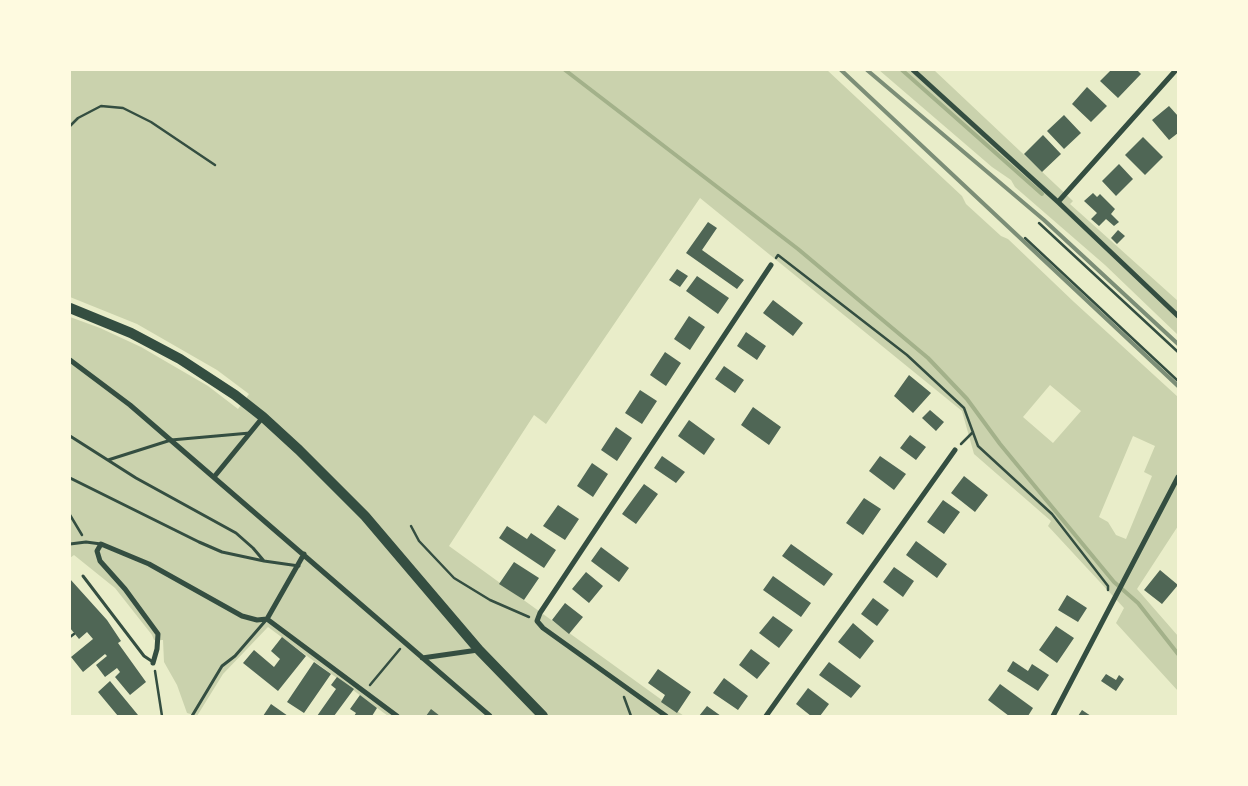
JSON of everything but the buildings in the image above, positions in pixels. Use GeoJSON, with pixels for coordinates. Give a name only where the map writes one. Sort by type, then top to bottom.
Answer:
{"type":"FeatureCollection","features":[{"type":"Feature","properties":{"kind":"main road"},"geometry":{"type":"LineString","coordinates":[[70,308],[131,333],[213,380],[263,417],[300,450],[358,509],[479,650],[543,716]]}},
{"type":"Feature","properties":{"kind":"street"},"geometry":{"type":"LineString","coordinates":[[913,70],[1058,202],[1178,316]]}},
{"type":"Feature","properties":{"kind":"street"},"geometry":{"type":"LineString","coordinates":[[1058,202],[1176,70]]}},
{"type":"Feature","properties":{"kind":"street"},"geometry":{"type":"LineString","coordinates":[[666,716],[543,628],[537,621],[540,613],[771,265]]}},
{"type":"Feature","properties":{"kind":"street"},"geometry":{"type":"LineString","coordinates":[[70,360],[130,404],[490,716]]}},
{"type":"Feature","properties":{"kind":"street"},"geometry":{"type":"LineString","coordinates":[[214,477],[263,417]]}},
{"type":"Feature","properties":{"kind":"street"},"geometry":{"type":"LineString","coordinates":[[766,716],[955,450]]}},
{"type":"Feature","properties":{"kind":"street"},"geometry":{"type":"LineString","coordinates":[[1053,716],[1116,599],[1178,477]]}},
{"type":"Feature","properties":{"kind":"street"},"geometry":{"type":"LineString","coordinates":[[154,663],[158,641],[156,630],[100,561],[97,551],[100,544],[149,564],[242,616],[257,620],[267,619],[396,716]]}},
{"type":"Feature","properties":{"kind":"street"},"geometry":{"type":"LineString","coordinates":[[267,619],[304,554]]}},
{"type":"Feature","properties":{"kind":"street"},"geometry":{"type":"LineString","coordinates":[[422,658],[479,650]]}},
{"type":"Feature","properties":{"kind":"lane"},"geometry":{"type":"LineString","coordinates":[[107,461],[170,440],[250,433]]}},
{"type":"Feature","properties":{"kind":"lane"},"geometry":{"type":"LineString","coordinates":[[70,436],[107,461],[236,533],[264,561]]}},
{"type":"Feature","properties":{"kind":"lane"},"geometry":{"type":"LineString","coordinates":[[70,478],[222,552],[298,566]]}},
{"type":"Feature","properties":{"kind":"lane"},"geometry":{"type":"LineString","coordinates":[[70,544],[86,542],[100,544]]}},
{"type":"Feature","properties":{"kind":"lane"},"geometry":{"type":"LineString","coordinates":[[83,576],[144,656],[154,663]]}},
{"type":"Feature","properties":{"kind":"lane"},"geometry":{"type":"LineString","coordinates":[[192,716],[222,666],[235,656],[267,619]]}},
{"type":"Feature","properties":{"kind":"path"},"geometry":{"type":"LineString","coordinates":[[70,126],[78,118],[101,106],[123,108],[151,122],[215,165]]}},
{"type":"Feature","properties":{"kind":"path"},"geometry":{"type":"LineString","coordinates":[[1039,223],[1178,352]]}},
{"type":"Feature","properties":{"kind":"path"},"geometry":{"type":"LineString","coordinates":[[1025,238],[1178,381]]}},
{"type":"Feature","properties":{"kind":"path"},"geometry":{"type":"LineString","coordinates":[[771,265],[778,255],[906,355],[964,408],[978,446],[1052,514],[1116,599]]}},
{"type":"Feature","properties":{"kind":"path"},"geometry":{"type":"LineString","coordinates":[[955,450],[973,432]]}},
{"type":"Feature","properties":{"kind":"path"},"geometry":{"type":"LineString","coordinates":[[70,515],[86,542]]}},
{"type":"Feature","properties":{"kind":"path"},"geometry":{"type":"LineString","coordinates":[[411,526],[419,541],[454,578],[490,600],[537,621]]}},
{"type":"Feature","properties":{"kind":"path"},"geometry":{"type":"LineString","coordinates":[[70,637],[74,634]]}},
{"type":"Feature","properties":{"kind":"path"},"geometry":{"type":"LineString","coordinates":[[365,692],[405,643]]}},
{"type":"Feature","properties":{"kind":"path"},"geometry":{"type":"LineString","coordinates":[[154,663],[161,699],[162,716]]}},
{"type":"Feature","properties":{"kind":"path"},"geometry":{"type":"LineString","coordinates":[[627,688],[623,696],[631,716]]}},
{"type":"Feature","properties":{"kind":"green space"},"geometry":{"type":"Polygon","coordinates":[[[70,70],[827,70],[962,196],[966,204],[1001,236],[1008,239],[1178,397],[1178,526],[1137,589],[1178,636],[1178,691],[1116,623],[1124,608],[1048,526],[1051,521],[974,454],[962,411],[700,198],[546,424],[534,415],[449,546],[684,716],[388,716],[268,627],[223,674],[197,716],[187,713],[177,685],[164,662],[163,640],[154,640],[115,588],[74,555],[70,558],[70,317],[100,328],[141,347],[208,386],[238,409],[249,394],[217,370],[137,324],[70,297],[70,70]],[[1050,385],[1023,417],[1053,443],[1081,411],[1050,385]],[[1133,436],[1099,517],[1108,522],[1116,535],[1126,539],[1152,476],[1144,472],[1155,446],[1133,436]]]}},
{"type":"Feature","properties":{"kind":"green space"},"geometry":{"type":"Polygon","coordinates":[[[879,70],[934,70],[1073,201],[1070,204],[1178,301],[1178,335],[1105,265],[1015,187],[1011,180],[992,167],[879,70]]]}},
{"type":"Feature","properties":{"kind":"waterway"},"geometry":{"type":"LineString","coordinates":[[565,70],[798,249],[928,358],[967,399],[1000,444],[1114,582],[1138,603],[1178,654]]}},
{"type":"Feature","properties":{"kind":"waterway"},"geometry":{"type":"LineString","coordinates":[[902,70],[1042,194]]}},
{"type":"Feature","properties":{"kind":"railway"},"geometry":{"type":"LineString","coordinates":[[841,70],[1178,386]]}},
{"type":"Feature","properties":{"kind":"railway"},"geometry":{"type":"LineString","coordinates":[[867,70],[1044,220],[1178,344]]}}]}
